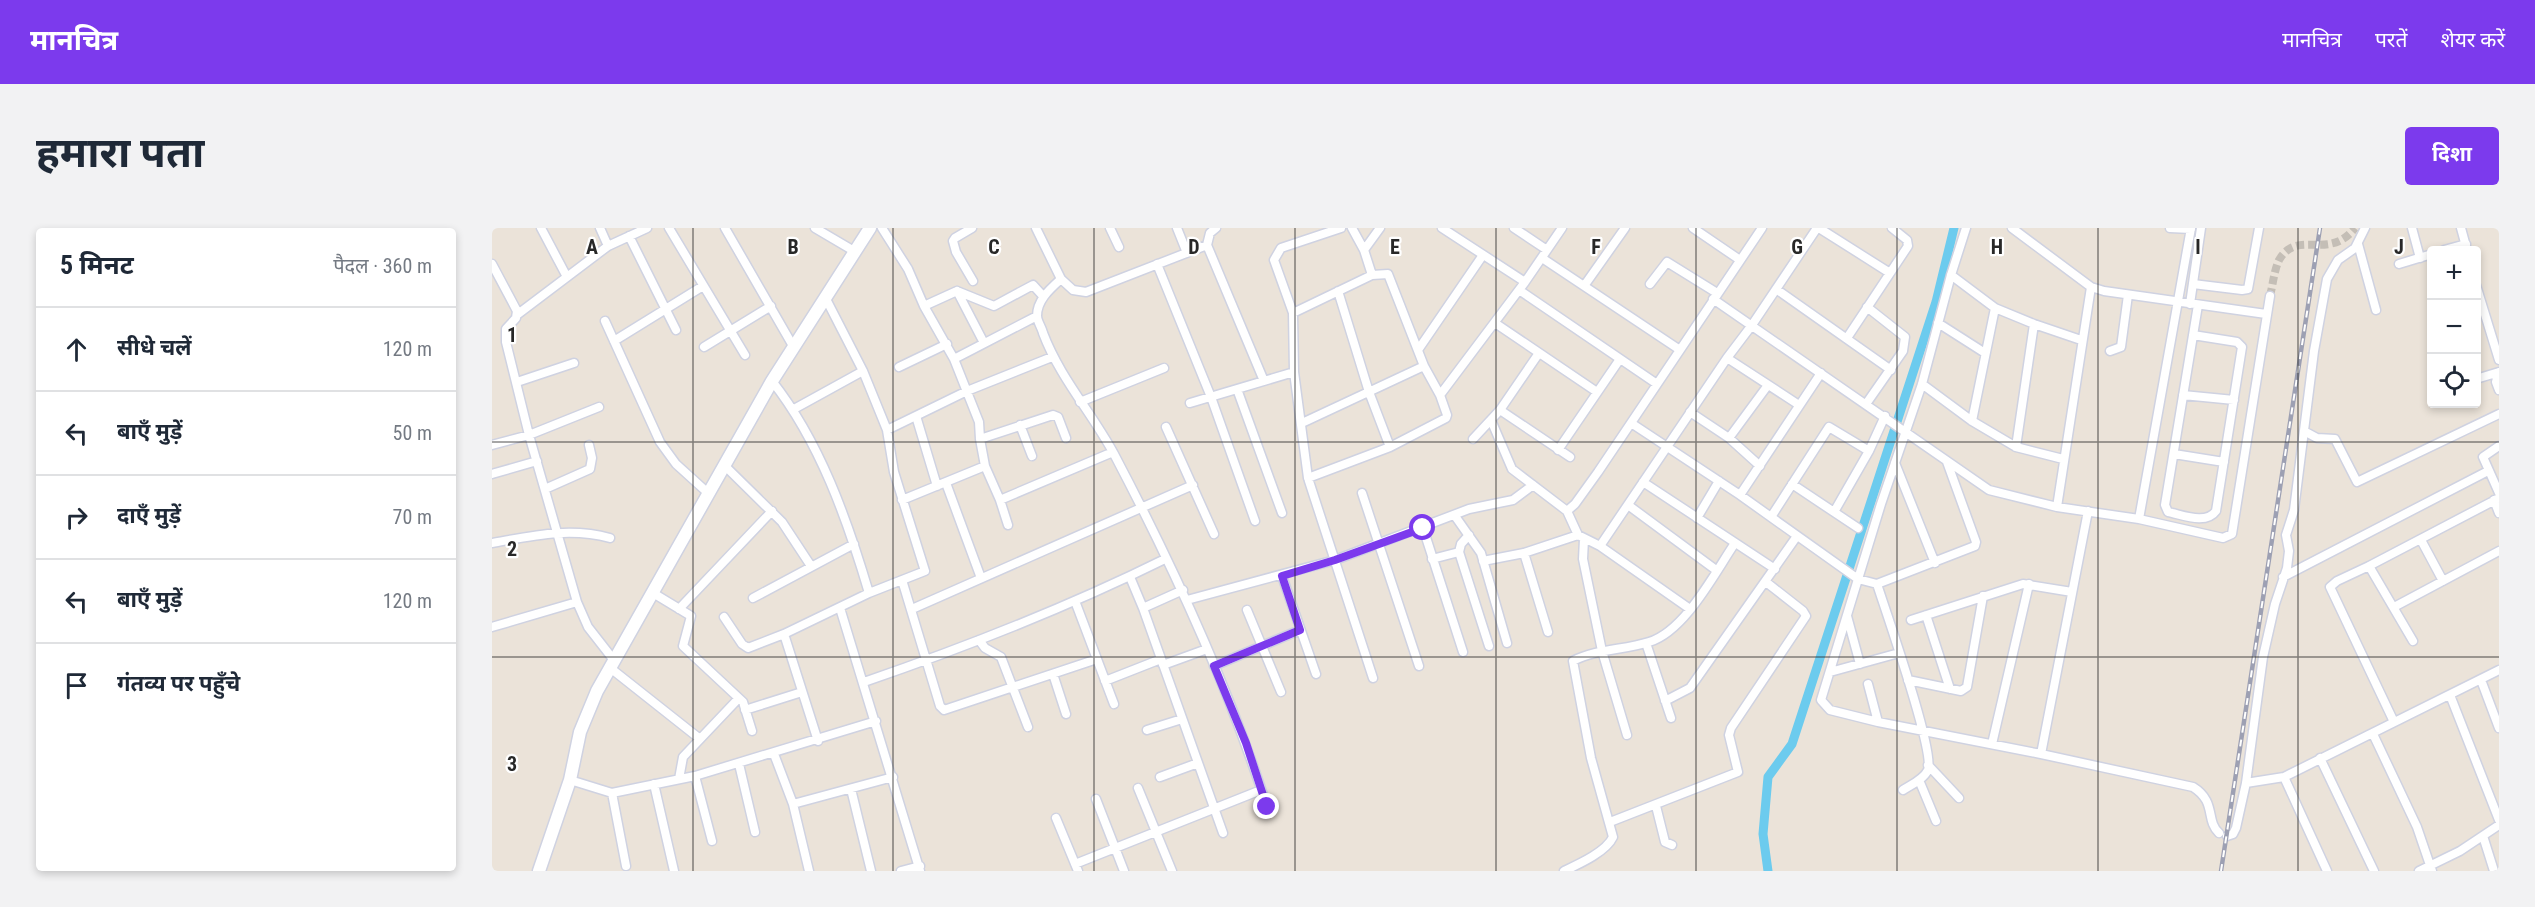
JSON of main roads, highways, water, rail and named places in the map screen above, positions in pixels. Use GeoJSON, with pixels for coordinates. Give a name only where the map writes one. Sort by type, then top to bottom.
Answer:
{"type":"FeatureCollection","features":[{"type":"Feature","properties":{"kind":"waterway"},"geometry":{"type":"LineString","coordinates":[[1768,871],[1763,834],[1768,777],[1792,744],[1936,302],[1954,228]]}},
{"type":"Feature","properties":{"kind":"tunnel"},"geometry":{"type":"LineString","coordinates":[[2270,296],[2277,264],[2287,251],[2295,246],[2334,243],[2345,238],[2355,228]]}},
{"type":"Feature","properties":{"kind":"railway"},"geometry":{"type":"LineString","coordinates":[[2221,871],[2320,228]]}}]}
